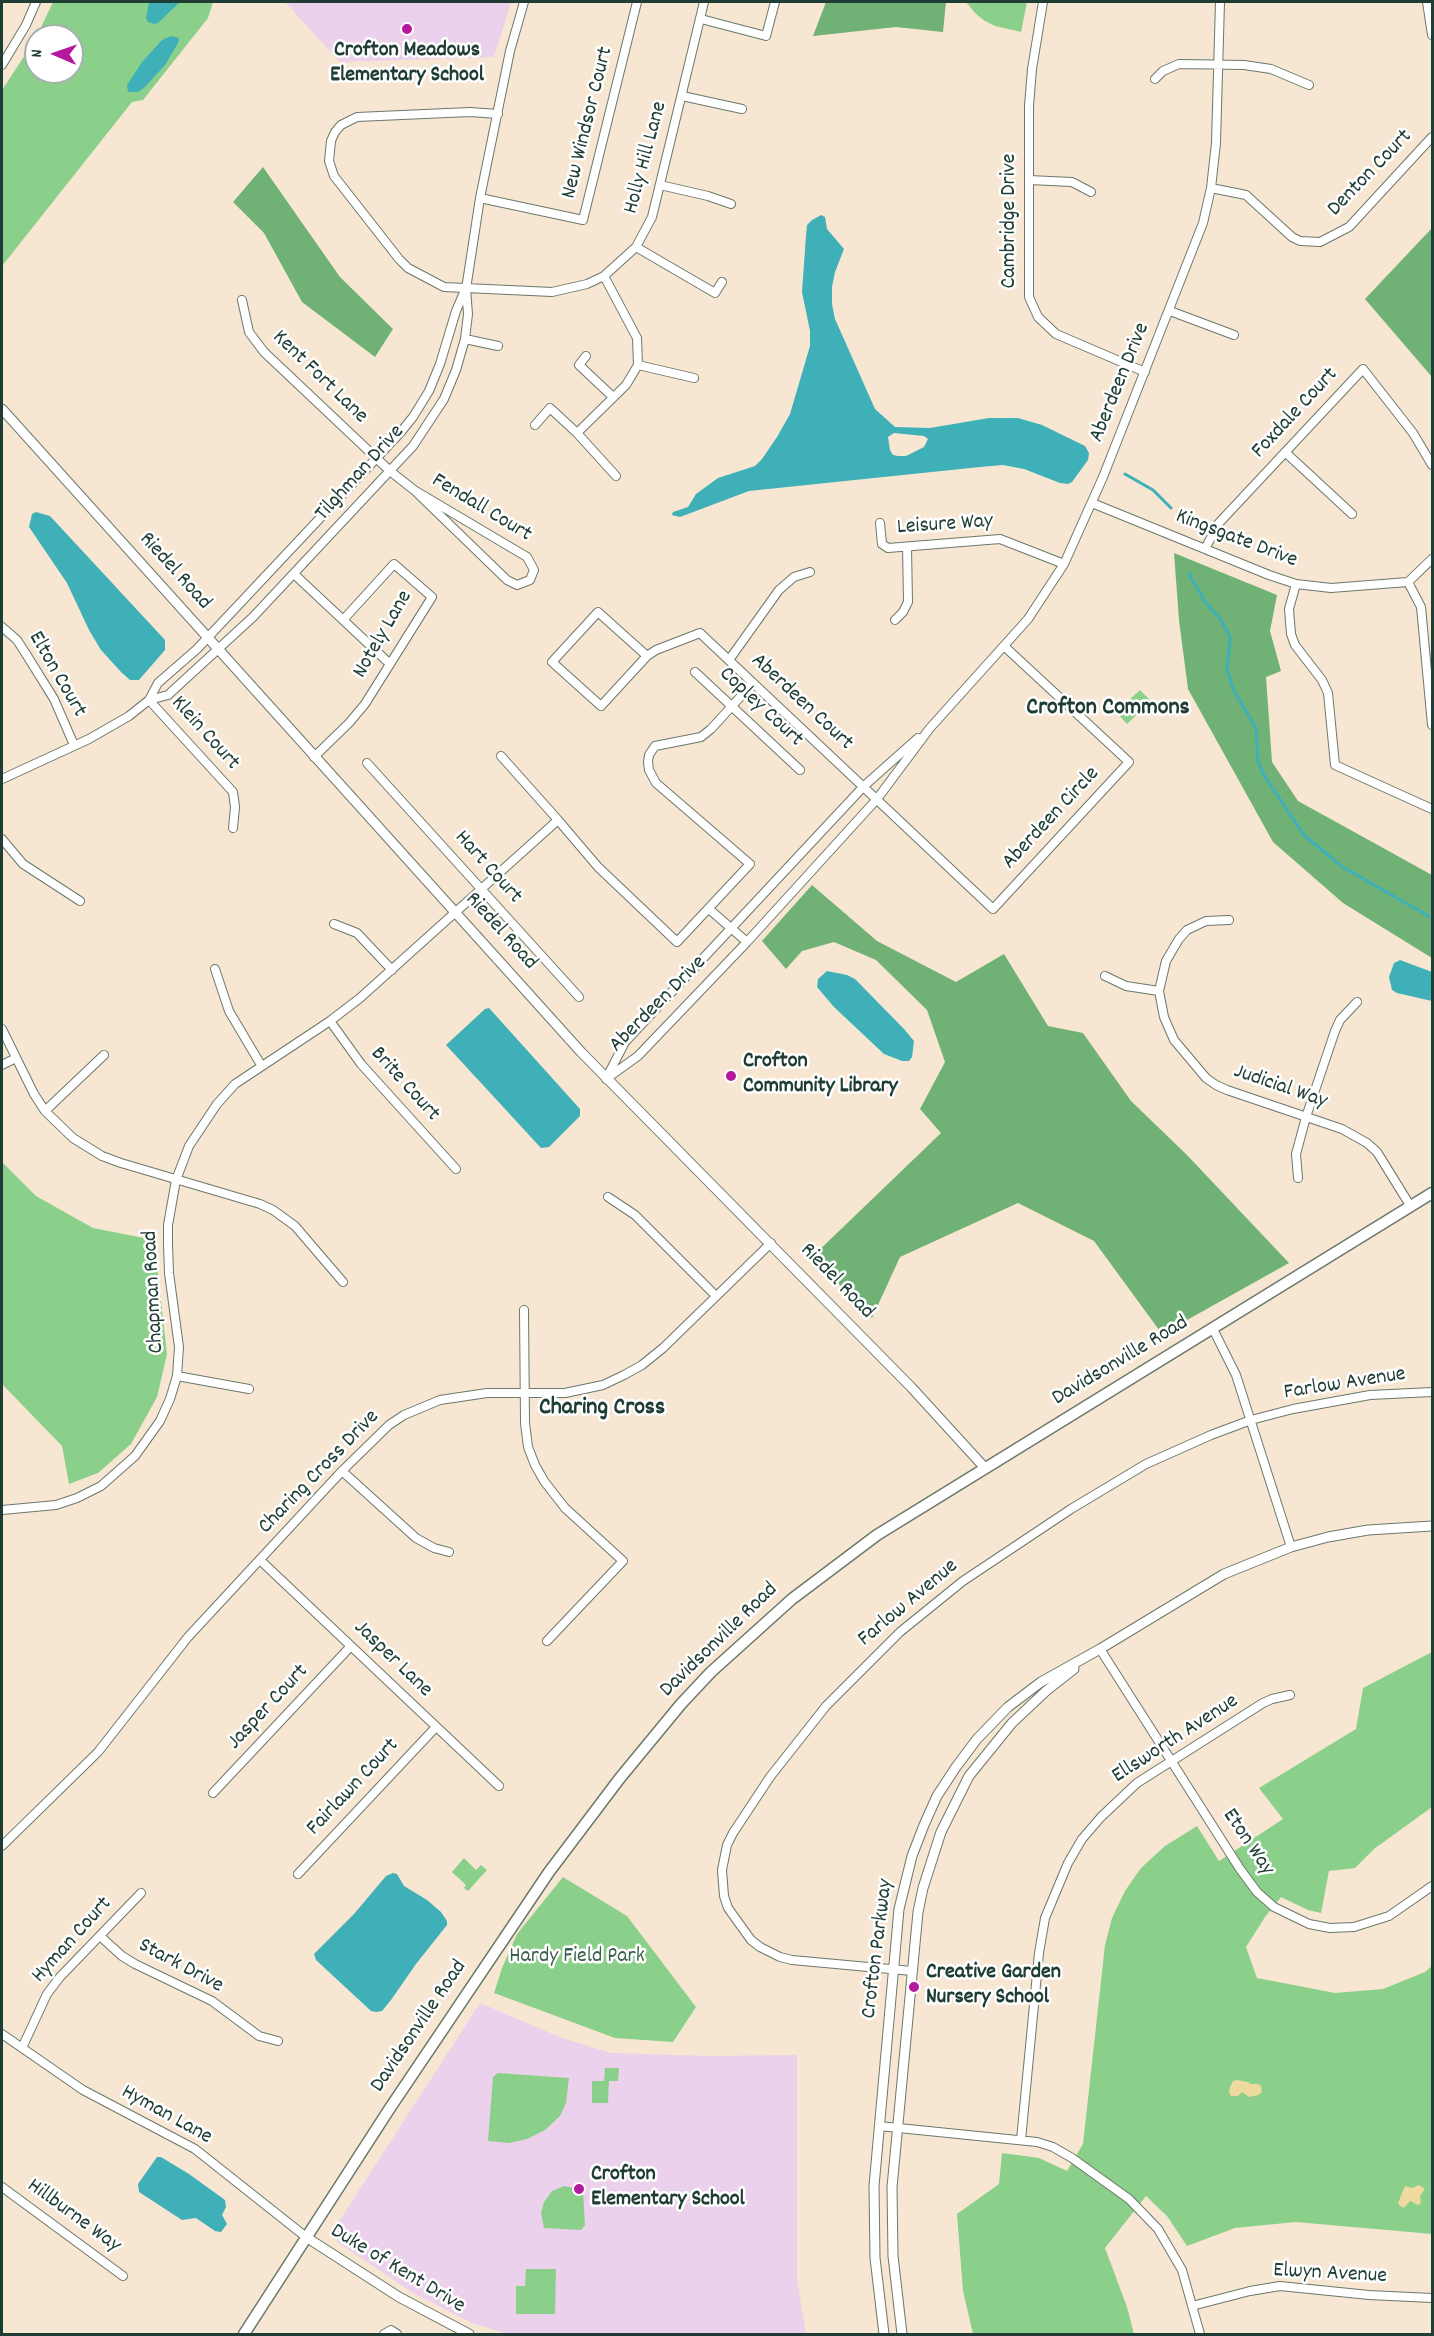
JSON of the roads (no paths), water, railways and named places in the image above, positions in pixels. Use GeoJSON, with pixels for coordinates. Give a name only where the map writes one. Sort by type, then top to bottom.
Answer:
{"type":"FeatureCollection","features":[{"type":"Feature","properties":{"kind":"main road","name":"Davidsonville Road"},"geometry":{"type":"LineString","coordinates":[[244,2334],[396,2098],[549,1872],[620,1778],[681,1704],[749,1636],[832,1566],[877,1535],[1432,1193]]}},
{"type":"Feature","properties":{"kind":"street"},"geometry":{"type":"LineString","coordinates":[[2,65],[26,25],[36,2]]}},
{"type":"Feature","properties":{"kind":"street","name":"Tilghman Drive"},"geometry":{"type":"LineString","coordinates":[[149,700],[168,695],[253,616],[413,446],[444,399],[465,339],[468,314],[466,289],[480,198],[517,21],[524,2]]}},
{"type":"Feature","properties":{"kind":"street","name":"New Windsor Court"},"geometry":{"type":"LineString","coordinates":[[480,198],[583,220],[638,2]]}},
{"type":"Feature","properties":{"kind":"street","name":"Holly Hill Lane"},"geometry":{"type":"LineString","coordinates":[[498,114],[470,112],[357,117],[341,125],[331,141],[329,161],[334,176],[399,259],[408,268],[444,287],[552,292],[587,284],[604,276],[636,247],[652,217],[704,2]]}},
{"type":"Feature","properties":{"kind":"street"},"geometry":{"type":"LineString","coordinates":[[701,19],[766,36],[775,2]]}},
{"type":"Feature","properties":{"kind":"street","name":"Cambridge Drive"},"geometry":{"type":"LineString","coordinates":[[1043,2],[1030,87],[1029,297],[1038,317],[1056,334],[1145,372]]}},
{"type":"Feature","properties":{"kind":"street","name":"Aberdeen Drive"},"geometry":{"type":"LineString","coordinates":[[606,1079],[638,1056],[747,942],[877,799],[930,728],[1004,646],[1047,592],[1064,564],[1092,503],[1203,223],[1211,188],[1216,143],[1220,2]]}},
{"type":"Feature","properties":{"kind":"street"},"geometry":{"type":"LineString","coordinates":[[1427,2],[1432,35]]}},
{"type":"Feature","properties":{"kind":"street"},"geometry":{"type":"LineString","coordinates":[[1155,79],[1163,71],[1179,64],[1218,64],[1259,66],[1309,85]]}},
{"type":"Feature","properties":{"kind":"street"},"geometry":{"type":"LineString","coordinates":[[682,96],[742,109]]}},
{"type":"Feature","properties":{"kind":"street","name":"Denton Court"},"geometry":{"type":"LineString","coordinates":[[1211,188],[1246,195],[1292,237],[1300,241],[1320,242],[1349,227],[1432,136]]}},
{"type":"Feature","properties":{"kind":"street"},"geometry":{"type":"LineString","coordinates":[[1029,180],[1072,182],[1091,192]]}},
{"type":"Feature","properties":{"kind":"street"},"geometry":{"type":"LineString","coordinates":[[660,185],[731,204]]}},
{"type":"Feature","properties":{"kind":"street"},"geometry":{"type":"LineString","coordinates":[[636,247],[715,293],[722,282]]}},
{"type":"Feature","properties":{"kind":"street"},"geometry":{"type":"LineString","coordinates":[[577,433],[626,385],[638,365],[637,338],[604,276]]}},
{"type":"Feature","properties":{"kind":"street","name":"Tilghman Drive"},"geometry":{"type":"LineString","coordinates":[[149,700],[158,683],[197,649],[413,417],[429,391],[456,311],[466,289]]}},
{"type":"Feature","properties":{"kind":"street","name":"Kent Fort Lane"},"geometry":{"type":"LineString","coordinates":[[242,300],[246,323],[255,341],[390,471]]}},
{"type":"Feature","properties":{"kind":"street"},"geometry":{"type":"LineString","coordinates":[[1170,311],[1234,336]]}},
{"type":"Feature","properties":{"kind":"street"},"geometry":{"type":"LineString","coordinates":[[465,339],[498,346]]}},
{"type":"Feature","properties":{"kind":"street"},"geometry":{"type":"LineString","coordinates":[[586,356],[579,365],[613,397]]}},
{"type":"Feature","properties":{"kind":"street"},"geometry":{"type":"LineString","coordinates":[[638,365],[694,378]]}},
{"type":"Feature","properties":{"kind":"street","name":"Foxdale Court"},"geometry":{"type":"LineString","coordinates":[[1205,549],[1218,524],[1363,369],[1413,433],[1432,465]]}},
{"type":"Feature","properties":{"kind":"street"},"geometry":{"type":"LineString","coordinates":[[535,425],[550,408],[577,433],[615,476]]}},
{"type":"Feature","properties":{"kind":"street","name":"Riedel Road"},"geometry":{"type":"LineString","coordinates":[[2,409],[606,1079],[771,1243],[985,1467]]}},
{"type":"Feature","properties":{"kind":"street"},"geometry":{"type":"LineString","coordinates":[[1285,452],[1352,514]]}},
{"type":"Feature","properties":{"kind":"street","name":"Fendall Court"},"geometry":{"type":"LineString","coordinates":[[390,471],[414,490],[507,580],[516,585],[530,580],[534,570],[527,557],[414,490]]}},
{"type":"Feature","properties":{"kind":"street","name":"Kingsgate Drive"},"geometry":{"type":"LineString","coordinates":[[1092,503],[1296,584],[1331,588],[1408,582]]}},
{"type":"Feature","properties":{"kind":"street","name":"Leisure Way"},"geometry":{"type":"LineString","coordinates":[[880,523],[884,547],[1000,539],[1064,564]]}},
{"type":"Feature","properties":{"kind":"street"},"geometry":{"type":"LineString","coordinates":[[895,620],[903,612],[908,602],[907,547]]}},
{"type":"Feature","properties":{"kind":"street"},"geometry":{"type":"LineString","coordinates":[[1432,559],[1408,582],[1421,607],[1432,725]]}},
{"type":"Feature","properties":{"kind":"street","name":"Notely Lane"},"geometry":{"type":"LineString","coordinates":[[314,757],[349,723],[364,704],[432,597],[394,564],[343,620]]}},
{"type":"Feature","properties":{"kind":"street"},"geometry":{"type":"LineString","coordinates":[[729,660],[779,590],[794,578],[810,572]]}},
{"type":"Feature","properties":{"kind":"street"},"geometry":{"type":"LineString","coordinates":[[294,574],[390,664]]}},
{"type":"Feature","properties":{"kind":"street"},"geometry":{"type":"LineString","coordinates":[[1296,584],[1289,609],[1291,634],[1295,645],[1322,680],[1328,693],[1335,765],[1432,809]]}},
{"type":"Feature","properties":{"kind":"street"},"geometry":{"type":"LineString","coordinates":[[598,612],[647,656],[601,706],[552,662],[598,612]]}},
{"type":"Feature","properties":{"kind":"street","name":"Elton Court"},"geometry":{"type":"LineString","coordinates":[[2,627],[17,640],[54,699],[74,745]]}},
{"type":"Feature","properties":{"kind":"street","name":"Aberdeen Court"},"geometry":{"type":"LineString","coordinates":[[647,656],[656,650],[700,633],[877,799]]}},
{"type":"Feature","properties":{"kind":"street","name":"Aberdeen Circle"},"geometry":{"type":"LineString","coordinates":[[877,799],[993,909],[1129,762],[1004,646]]}},
{"type":"Feature","properties":{"kind":"street","name":"Copley Court"},"geometry":{"type":"LineString","coordinates":[[695,672],[800,770]]}},
{"type":"Feature","properties":{"kind":"street"},"geometry":{"type":"LineString","coordinates":[[501,756],[598,867],[677,942],[750,864],[656,783],[649,770],[651,750],[655,746],[701,737],[753,683]]}},
{"type":"Feature","properties":{"kind":"street"},"geometry":{"type":"LineString","coordinates":[[2,779],[129,716],[149,700]]}},
{"type":"Feature","properties":{"kind":"street","name":"Klein Court"},"geometry":{"type":"LineString","coordinates":[[149,700],[232,792],[236,807],[233,828]]}},
{"type":"Feature","properties":{"kind":"street","name":"Aberdeen Drive"},"geometry":{"type":"LineString","coordinates":[[606,1079],[625,1042],[864,786],[930,728]]}},
{"type":"Feature","properties":{"kind":"street","name":"Hart Court"},"geometry":{"type":"LineString","coordinates":[[368,763],[579,997]]}},
{"type":"Feature","properties":{"kind":"street","name":"Chapman Road"},"geometry":{"type":"LineString","coordinates":[[2,1509],[56,1505],[101,1486],[135,1456],[160,1421],[177,1376],[179,1347],[169,1273],[168,1243],[168,1225],[176,1180],[189,1146],[217,1104],[235,1084],[330,1021],[360,998],[558,820]]}},
{"type":"Feature","properties":{"kind":"street"},"geometry":{"type":"LineString","coordinates":[[2,839],[23,864],[80,901]]}},
{"type":"Feature","properties":{"kind":"street"},"geometry":{"type":"LineString","coordinates":[[709,909],[747,942]]}},
{"type":"Feature","properties":{"kind":"street","name":"Judicial Way"},"geometry":{"type":"LineString","coordinates":[[1229,920],[1197,924],[1179,939],[1166,962],[1159,990],[1164,1017],[1174,1040],[1206,1078],[1227,1090],[1342,1129],[1366,1143],[1377,1152],[1411,1207]]}},
{"type":"Feature","properties":{"kind":"street"},"geometry":{"type":"LineString","coordinates":[[334,924],[357,933],[392,969]]}},
{"type":"Feature","properties":{"kind":"street"},"geometry":{"type":"LineString","coordinates":[[215,969],[229,1011],[261,1065]]}},
{"type":"Feature","properties":{"kind":"street"},"geometry":{"type":"LineString","coordinates":[[1105,976],[1126,986],[1159,990]]}},
{"type":"Feature","properties":{"kind":"street"},"geometry":{"type":"LineString","coordinates":[[1298,1178],[1296,1154],[1306,1117],[1335,1031],[1340,1020],[1357,1002]]}},
{"type":"Feature","properties":{"kind":"street","name":"Brite Court"},"geometry":{"type":"LineString","coordinates":[[330,1021],[350,1051],[456,1169]]}},
{"type":"Feature","properties":{"kind":"street"},"geometry":{"type":"LineString","coordinates":[[2,1029],[34,1094],[45,1111],[73,1138],[102,1156],[260,1204],[276,1212],[295,1226],[343,1282]]}},
{"type":"Feature","properties":{"kind":"street"},"geometry":{"type":"LineString","coordinates":[[45,1111],[104,1055]]}},
{"type":"Feature","properties":{"kind":"street"},"geometry":{"type":"LineString","coordinates":[[2,1065],[16,1058]]}},
{"type":"Feature","properties":{"kind":"street"},"geometry":{"type":"LineString","coordinates":[[608,1197],[635,1215],[716,1296]]}},
{"type":"Feature","properties":{"kind":"street","name":"Charing Cross Drive"},"geometry":{"type":"LineString","coordinates":[[2,1846],[98,1752],[188,1637],[342,1471],[389,1425],[422,1406],[461,1395],[565,1393],[585,1390],[624,1375],[642,1365],[663,1348],[771,1243]]}},
{"type":"Feature","properties":{"kind":"street"},"geometry":{"type":"LineString","coordinates":[[525,1310],[524,1394],[528,1447],[544,1481],[565,1508],[622,1562],[547,1641]]}},
{"type":"Feature","properties":{"kind":"street"},"geometry":{"type":"LineString","coordinates":[[1213,1329],[1231,1362],[1292,1547]]}},
{"type":"Feature","properties":{"kind":"street"},"geometry":{"type":"LineString","coordinates":[[177,1376],[249,1389]]}},
{"type":"Feature","properties":{"kind":"street","name":"Farlow Avenue"},"geometry":{"type":"LineString","coordinates":[[912,1971],[792,1960],[770,1953],[751,1940],[733,1918],[724,1896],[722,1870],[732,1833],[770,1777],[826,1706],[900,1632],[940,1599],[995,1558],[1146,1464],[1251,1420],[1370,1395],[1432,1392]]}},
{"type":"Feature","properties":{"kind":"street"},"geometry":{"type":"LineString","coordinates":[[342,1471],[417,1538],[434,1548],[449,1552]]}},
{"type":"Feature","properties":{"kind":"street","name":"Crofton Parkway"},"geometry":{"type":"LineString","coordinates":[[885,2334],[878,2293],[873,2223],[893,1969],[899,1909],[905,1883],[912,1856],[937,1796],[977,1739],[1008,1707],[1041,1682],[1224,1574],[1292,1547],[1328,1537],[1368,1530],[1432,1526]]}},
{"type":"Feature","properties":{"kind":"street","name":"Jasper Lane"},"geometry":{"type":"LineString","coordinates":[[260,1560],[499,1786]]}},
{"type":"Feature","properties":{"kind":"street","name":"Jasper Court"},"geometry":{"type":"LineString","coordinates":[[213,1793],[351,1646]]}},
{"type":"Feature","properties":{"kind":"street","name":"Crofton Parkway"},"geometry":{"type":"LineString","coordinates":[[902,2333],[896,2291],[892,2223],[897,2128],[918,1912],[930,1862],[953,1805],[969,1776],[1012,1723],[1046,1691],[1100,1649]]}},
{"type":"Feature","properties":{"kind":"street","name":"Eton Way"},"geometry":{"type":"LineString","coordinates":[[1100,1649],[1240,1869],[1257,1892],[1274,1907],[1309,1924],[1330,1928],[1354,1927],[1389,1916],[1432,1886]]}},
{"type":"Feature","properties":{"kind":"street","name":"Ellsworth Avenue"},"geometry":{"type":"LineString","coordinates":[[1021,2140],[1039,1953],[1045,1918],[1055,1890],[1072,1855],[1101,1816],[1137,1783],[1263,1703],[1290,1695]]}},
{"type":"Feature","properties":{"kind":"street","name":"Fairlawn Court"},"geometry":{"type":"LineString","coordinates":[[298,1874],[436,1727]]}},
{"type":"Feature","properties":{"kind":"street","name":"Hyman Court"},"geometry":{"type":"LineString","coordinates":[[22,2048],[47,1994],[60,1977],[141,1893]]}},
{"type":"Feature","properties":{"kind":"street","name":"Stark Drive"},"geometry":{"type":"LineString","coordinates":[[100,1936],[122,1956],[135,1964],[212,2001],[259,2036],[278,2041]]}},
{"type":"Feature","properties":{"kind":"street","name":"Hyman Lane"},"geometry":{"type":"LineString","coordinates":[[2,2034],[93,2096],[195,2149],[306,2237]]}},
{"type":"Feature","properties":{"kind":"street"},"geometry":{"type":"LineString","coordinates":[[879,2126],[1021,2140],[1053,2147],[1072,2158],[1143,2211],[1172,2250],[1182,2270],[1200,2334]]}},
{"type":"Feature","properties":{"kind":"street","name":"Hillburne Way"},"geometry":{"type":"LineString","coordinates":[[2,2187],[123,2276]]}},
{"type":"Feature","properties":{"kind":"street","name":"Duke of Kent Drive"},"geometry":{"type":"LineString","coordinates":[[306,2237],[407,2302],[467,2334]]}},
{"type":"Feature","properties":{"kind":"street","name":"Elwyn Avenue"},"geometry":{"type":"LineString","coordinates":[[1192,2306],[1280,2286],[1369,2295],[1432,2298]]}},
{"type":"Feature","properties":{"kind":"street"},"geometry":{"type":"LineString","coordinates":[[384,2334],[391,2330],[397,2334]]}},
{"type":"Feature","properties":{"kind":"street"},"geometry":{"type":"LineString","coordinates":[[885,2334],[902,2333]]}},
{"type":"Feature","properties":{"kind":"water"},"geometry":{"type":"Polygon","coordinates":[[[149,2],[180,2],[158,23],[154,24],[148,22],[146,18],[149,2]]]}},
{"type":"Feature","properties":{"kind":"water"},"geometry":{"type":"Polygon","coordinates":[[[171,36],[179,38],[178,43],[165,65],[145,87],[138,92],[128,92],[127,85],[142,62],[162,40],[171,36]]]}},
{"type":"Feature","properties":{"kind":"water"},"geometry":{"type":"Polygon","coordinates":[[[821,215],[825,217],[827,229],[844,249],[835,272],[832,304],[835,319],[875,409],[895,427],[930,428],[989,418],[1018,418],[1042,425],[1085,446],[1089,453],[1088,460],[1072,482],[1060,483],[1024,469],[1003,465],[749,491],[680,517],[672,515],[673,512],[688,507],[696,494],[718,478],[755,466],[777,437],[790,414],[810,346],[810,331],[802,292],[807,225],[821,215]],[[894,433],[888,437],[890,450],[893,455],[906,456],[924,447],[928,439],[924,436],[894,433]]]}},
{"type":"Feature","properties":{"kind":"water"},"geometry":{"type":"Polygon","coordinates":[[[36,512],[50,516],[165,640],[165,650],[139,680],[130,680],[101,650],[67,583],[29,527],[32,514],[36,512]]]}},
{"type":"Feature","properties":{"kind":"water"},"geometry":{"type":"Polygon","coordinates":[[[1400,960],[1432,972],[1432,1001],[1392,990],[1389,977],[1394,963],[1400,960]]]}},
{"type":"Feature","properties":{"kind":"water"},"geometry":{"type":"Polygon","coordinates":[[[827,971],[855,979],[904,1029],[914,1041],[912,1057],[909,1061],[902,1061],[884,1054],[834,1007],[817,987],[818,979],[827,971]]]}},
{"type":"Feature","properties":{"kind":"water"},"geometry":{"type":"Polygon","coordinates":[[[489,1008],[580,1109],[580,1116],[549,1147],[541,1148],[446,1045],[485,1009],[489,1008]]]}},
{"type":"Feature","properties":{"kind":"water"},"geometry":{"type":"Polygon","coordinates":[[[397,1874],[404,1886],[441,1912],[447,1925],[391,2000],[382,2011],[376,2012],[371,2011],[316,1960],[314,1954],[354,1914],[386,1876],[397,1874]]]}},
{"type":"Feature","properties":{"kind":"water"},"geometry":{"type":"Polygon","coordinates":[[[157,2157],[161,2157],[189,2174],[225,2200],[226,2207],[222,2215],[227,2224],[221,2232],[215,2231],[196,2218],[182,2220],[139,2192],[138,2184],[157,2157]]]}},
{"type":"Feature","properties":{"kind":"waterway"},"geometry":{"type":"LineString","coordinates":[[1125,474],[1153,490],[1171,508]]}},
{"type":"Feature","properties":{"kind":"waterway"},"geometry":{"type":"LineString","coordinates":[[1189,574],[1206,603],[1221,620],[1228,633],[1230,639],[1227,670],[1234,691],[1256,728],[1258,761],[1264,775],[1304,835],[1341,866],[1432,918]]}},
{"type":"Feature","properties":{"kind":"place","name":"Crofton Meadows Elementary School"},"geometry":{"type":"Point","coordinates":[407,29]}},
{"type":"Feature","properties":{"kind":"place","name":"Crofton Community Library"},"geometry":{"type":"Point","coordinates":[731,1076]}},
{"type":"Feature","properties":{"kind":"place","name":"Creative Garden Nursery School"},"geometry":{"type":"Point","coordinates":[914,1987]}},
{"type":"Feature","properties":{"kind":"place","name":"Crofton Elementary School"},"geometry":{"type":"Point","coordinates":[579,2189]}},
{"type":"Feature","properties":{"kind":"district","name":"Crofton Commons"},"geometry":{"type":"Point","coordinates":[1108,710]}},
{"type":"Feature","properties":{"kind":"district","name":"Charing Cross"},"geometry":{"type":"Point","coordinates":[602,1410]}},
{"type":"Feature","properties":{"kind":"park label","name":"Hardy Field Park"},"geometry":{"type":"Point","coordinates":[577,1958]}}]}
